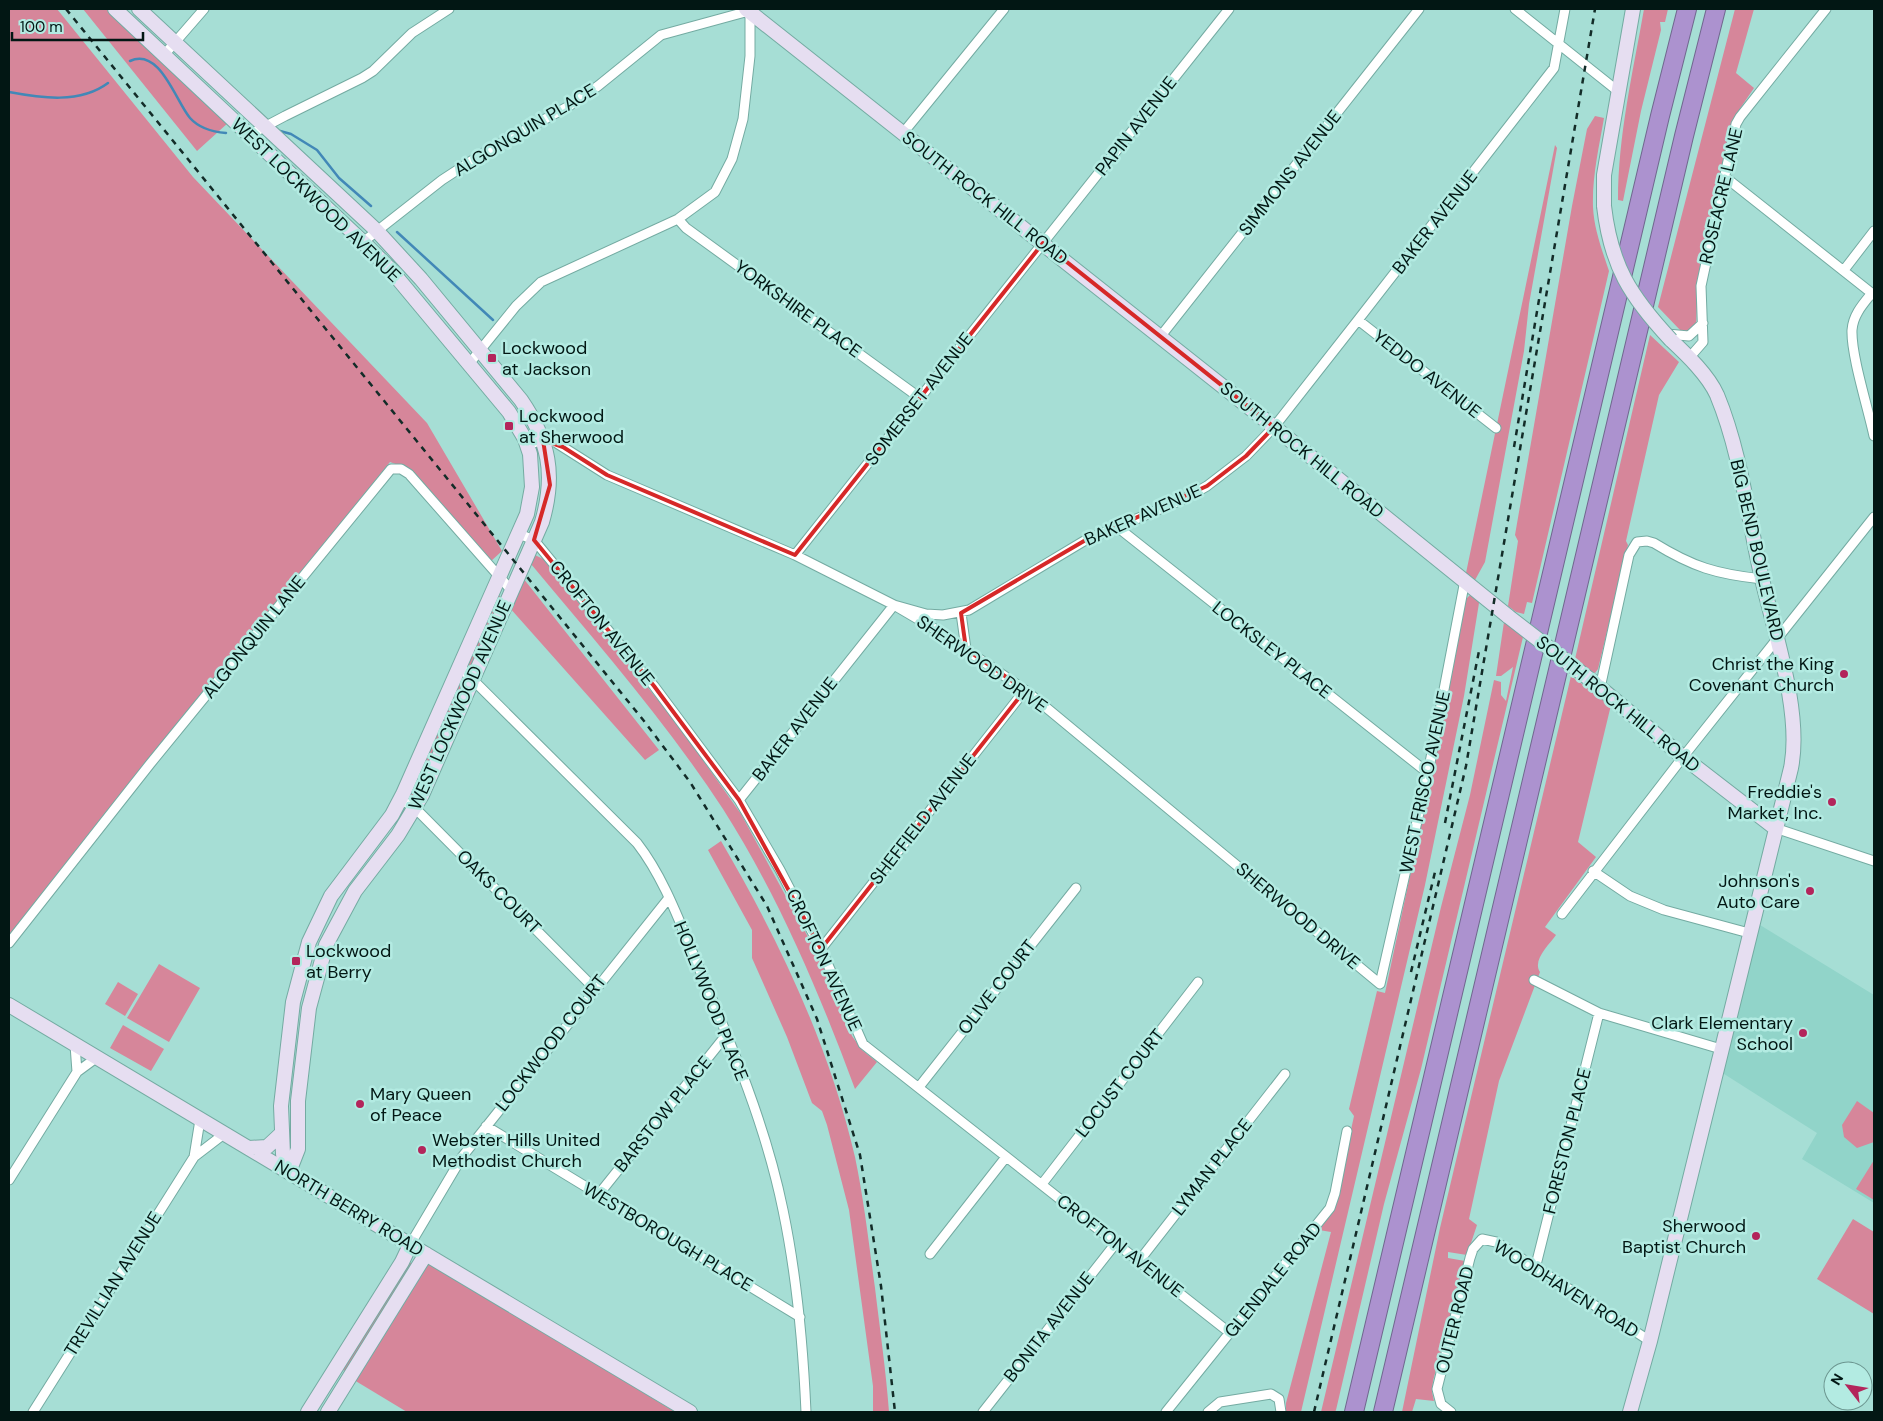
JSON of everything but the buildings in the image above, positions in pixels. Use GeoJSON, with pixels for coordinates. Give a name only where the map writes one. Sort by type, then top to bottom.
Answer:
{"type":"FeatureCollection","features":[{"type":"Feature","properties":{"kind":"highway"},"geometry":{"type":"LineString","coordinates":[[1382,1412],[1702,60],[1716,9]]}},
{"type":"Feature","properties":{"kind":"highway"},"geometry":{"type":"LineString","coordinates":[[1702,60],[1728,9]]}},
{"type":"Feature","properties":{"kind":"highway"},"geometry":{"type":"LineString","coordinates":[[1354,1412],[1685,13]]}},
{"type":"Feature","properties":{"kind":"highway"},"geometry":{"type":"LineString","coordinates":[[1344,1412],[1368,1353]]}},
{"type":"Feature","properties":{"kind":"main road","name":"WEST LOCKWOOD AVENUE"},"geometry":{"type":"LineString","coordinates":[[115,9],[364,242],[389,268],[509,412],[527,445],[532,470],[532,487],[527,514],[519,534],[400,799],[392,815],[331,896],[309,942],[298,978],[285,1063],[281,1106],[282,1154],[289,1172]]}},
{"type":"Feature","properties":{"kind":"main road","name":"WEST LOCKWOOD AVENUE"},"geometry":{"type":"LineString","coordinates":[[140,9],[376,230],[411,268],[521,400],[538,426],[544,440],[550,485],[547,503],[534,540],[415,808],[342,913],[326,945],[309,1008],[298,1101],[298,1149],[289,1172]]}},
{"type":"Feature","properties":{"kind":"main road","name":"SOUTH ROCK HILL ROAD"},"geometry":{"type":"LineString","coordinates":[[749,9],[1274,426],[1509,617],[1596,684],[1683,757],[1775,828]]}},
{"type":"Feature","properties":{"kind":"main road","name":"BIG BEND BOULEVARD"},"geometry":{"type":"LineString","coordinates":[[1630,1412],[1650,1341],[1750,934],[1795,741],[1794,725],[1777,639],[1762,579],[1730,429],[1716,393],[1689,358],[1647,315],[1628,289],[1617,265],[1607,233],[1604,206],[1604,175],[1633,9]]}},
{"type":"Feature","properties":{"kind":"main road"},"geometry":{"type":"LineString","coordinates":[[298,978],[315,982]]}},
{"type":"Feature","properties":{"kind":"main road","name":"NORTH BERRY ROAD"},"geometry":{"type":"LineString","coordinates":[[9,1005],[200,1120],[411,1243],[426,1254],[690,1412]]}},
{"type":"Feature","properties":{"kind":"main road"},"geometry":{"type":"LineString","coordinates":[[285,1063],[302,1066]]}},
{"type":"Feature","properties":{"kind":"main road"},"geometry":{"type":"LineString","coordinates":[[249,1148],[267,1147],[282,1134]]}},
{"type":"Feature","properties":{"kind":"main road"},"geometry":{"type":"LineString","coordinates":[[308,1412],[402,1262],[411,1243]]}},
{"type":"Feature","properties":{"kind":"main road"},"geometry":{"type":"LineString","coordinates":[[328,1412],[426,1254]]}},
{"type":"Feature","properties":{"kind":"main road"},"geometry":{"type":"LineString","coordinates":[[334,1372],[348,1380]]}},
{"type":"Feature","properties":{"kind":"street"},"geometry":{"type":"LineString","coordinates":[[164,55],[204,9]]}},
{"type":"Feature","properties":{"kind":"street"},"geometry":{"type":"LineString","coordinates":[[250,135],[362,78],[373,71],[412,33],[449,9]]}},
{"type":"Feature","properties":{"kind":"street"},"geometry":{"type":"LineString","coordinates":[[469,364],[516,306],[541,282],[678,219],[715,192],[732,159],[743,119],[750,56],[749,9]]}},
{"type":"Feature","properties":{"kind":"street","name":"ALGONQUIN PLACE"},"geometry":{"type":"LineString","coordinates":[[364,242],[376,230],[442,180],[488,150],[569,106],[598,86],[661,36],[749,9]]}},
{"type":"Feature","properties":{"kind":"street"},"geometry":{"type":"LineString","coordinates":[[903,132],[1004,9]]}},
{"type":"Feature","properties":{"kind":"street","name":"PAPIN AVENUE"},"geometry":{"type":"LineString","coordinates":[[1043,243],[1229,9]]}},
{"type":"Feature","properties":{"kind":"street","name":"SIMMONS AVENUE"},"geometry":{"type":"LineString","coordinates":[[1160,337],[1419,9]]}},
{"type":"Feature","properties":{"kind":"street"},"geometry":{"type":"LineString","coordinates":[[1515,9],[1618,92]]}},
{"type":"Feature","properties":{"kind":"street","name":"BAKER AVENUE"},"geometry":{"type":"LineString","coordinates":[[739,800],[894,605],[926,614],[961,613],[984,602],[1058,555],[1116,526],[1186,498],[1207,486],[1246,456],[1274,426],[1554,68],[1565,9]]}},
{"type":"Feature","properties":{"kind":"street","name":"ROSEACRE LANE"},"geometry":{"type":"LineString","coordinates":[[1689,358],[1704,342],[1701,286],[1740,117],[1826,9]]}},
{"type":"Feature","properties":{"kind":"street"},"geometry":{"type":"LineString","coordinates":[[1725,177],[1873,294],[1858,309],[1852,329],[1854,348],[1874,436]]}},
{"type":"Feature","properties":{"kind":"street","name":"YORKSHIRE PLACE"},"geometry":{"type":"LineString","coordinates":[[678,219],[686,228],[920,398]]}},
{"type":"Feature","properties":{"kind":"street"},"geometry":{"type":"LineString","coordinates":[[1844,270],[1874,231]]}},
{"type":"Feature","properties":{"kind":"street","name":"SOMERSET AVENUE"},"geometry":{"type":"LineString","coordinates":[[796,554],[1043,243]]}},
{"type":"Feature","properties":{"kind":"street","name":"YEDDO AVENUE"},"geometry":{"type":"LineString","coordinates":[[1358,320],[1496,428]]}},
{"type":"Feature","properties":{"kind":"street"},"geometry":{"type":"LineString","coordinates":[[1668,337],[1689,336],[1704,322]]}},
{"type":"Feature","properties":{"kind":"street"},"geometry":{"type":"LineString","coordinates":[[527,445],[544,440]]}},
{"type":"Feature","properties":{"kind":"street","name":"SHERWOOD DRIVE"},"geometry":{"type":"LineString","coordinates":[[544,440],[563,446],[607,475],[796,554],[894,605],[966,649],[1024,690],[1380,984]]}},
{"type":"Feature","properties":{"kind":"street","name":"ALGONQUIN LANE"},"geometry":{"type":"LineString","coordinates":[[9,943],[150,764],[391,469],[401,469],[409,474],[512,592]]}},
{"type":"Feature","properties":{"kind":"street"},"geometry":{"type":"LineString","coordinates":[[1562,914],[1683,757],[1874,517]]}},
{"type":"Feature","properties":{"kind":"street","name":"LOCKSLEY PLACE"},"geometry":{"type":"LineString","coordinates":[[1116,526],[1428,773]]}},
{"type":"Feature","properties":{"kind":"street","name":"CROFTON AVENUE"},"geometry":{"type":"LineString","coordinates":[[519,534],[534,540],[654,686],[739,800],[780,870],[821,948],[863,1044],[1230,1333]]}},
{"type":"Feature","properties":{"kind":"street"},"geometry":{"type":"LineString","coordinates":[[1596,684],[1629,555],[1637,542],[1646,541],[1654,543],[1688,562],[1711,572],[1762,579]]}},
{"type":"Feature","properties":{"kind":"street","name":"WEST FRISCO AVENUE"},"geometry":{"type":"LineString","coordinates":[[1380,984],[1428,773],[1465,580]]}},
{"type":"Feature","properties":{"kind":"street"},"geometry":{"type":"LineString","coordinates":[[961,613],[966,649]]}},
{"type":"Feature","properties":{"kind":"street","name":"HOLLYWOOD PLACE"},"geometry":{"type":"LineString","coordinates":[[460,667],[637,843],[655,868],[727,1034],[750,1096],[783,1209],[800,1316],[806,1412]]}},
{"type":"Feature","properties":{"kind":"street","name":"SHEFFIELD AVENUE"},"geometry":{"type":"LineString","coordinates":[[821,948],[1024,690]]}},
{"type":"Feature","properties":{"kind":"street","name":"OAKS COURT"},"geometry":{"type":"LineString","coordinates":[[400,799],[415,808],[594,988]]}},
{"type":"Feature","properties":{"kind":"street","name":"SOUTH ROCK HILL ROAD"},"geometry":{"type":"LineString","coordinates":[[1775,828],[1874,861]]}},
{"type":"Feature","properties":{"kind":"street"},"geometry":{"type":"LineString","coordinates":[[1594,871],[1630,896],[1664,910],[1750,934]]}},
{"type":"Feature","properties":{"kind":"street","name":"OLIVE COURT"},"geometry":{"type":"LineString","coordinates":[[919,1087],[1076,888]]}},
{"type":"Feature","properties":{"kind":"street","name":"LOCKWOOD COURT"},"geometry":{"type":"LineString","coordinates":[[411,1243],[454,1168],[594,988],[668,899]]}},
{"type":"Feature","properties":{"kind":"street"},"geometry":{"type":"LineString","coordinates":[[1534,980],[1599,1014],[1721,1049]]}},
{"type":"Feature","properties":{"kind":"street","name":"LOCUST COURT"},"geometry":{"type":"LineString","coordinates":[[1042,1184],[1198,982]]}},
{"type":"Feature","properties":{"kind":"street","name":"FORESTON PLACE"},"geometry":{"type":"LineString","coordinates":[[1535,1269],[1599,1014]]}},
{"type":"Feature","properties":{"kind":"street","name":"BARSTOW PLACE"},"geometry":{"type":"LineString","coordinates":[[599,1194],[727,1034]]}},
{"type":"Feature","properties":{"kind":"street"},"geometry":{"type":"LineString","coordinates":[[75,1045],[77,1072]]}},
{"type":"Feature","properties":{"kind":"street"},"geometry":{"type":"LineString","coordinates":[[9,1180],[77,1072],[96,1058]]}},
{"type":"Feature","properties":{"kind":"street","name":"LYMAN PLACE"},"geometry":{"type":"LineString","coordinates":[[1139,1261],[1284,1074]]}},
{"type":"Feature","properties":{"kind":"street","name":"TREVILLIAN AVENUE"},"geometry":{"type":"LineString","coordinates":[[194,1157],[200,1120]]}},
{"type":"Feature","properties":{"kind":"street","name":"WESTBOROUGH PLACE"},"geometry":{"type":"LineString","coordinates":[[486,1126],[800,1316]]}},
{"type":"Feature","properties":{"kind":"street","name":"GLENDALE ROAD"},"geometry":{"type":"LineString","coordinates":[[1166,1412],[1330,1208],[1335,1193],[1347,1131]]}},
{"type":"Feature","properties":{"kind":"street","name":"TREVILLIAN AVENUE"},"geometry":{"type":"LineString","coordinates":[[33,1412],[194,1157],[224,1134]]}},
{"type":"Feature","properties":{"kind":"street"},"geometry":{"type":"LineString","coordinates":[[930,1254],[1006,1157]]}},
{"type":"Feature","properties":{"kind":"street","name":"WOODHAVEN ROAD"},"geometry":{"type":"LineString","coordinates":[[1482,1239],[1496,1242],[1535,1269],[1650,1341]]}},
{"type":"Feature","properties":{"kind":"street","name":"OUTER ROAD"},"geometry":{"type":"LineString","coordinates":[[1451,1412],[1441,1404],[1437,1389],[1470,1258],[1473,1249],[1482,1239]]}},
{"type":"Feature","properties":{"kind":"street","name":"BONITA AVENUE"},"geometry":{"type":"LineString","coordinates":[[983,1412],[1116,1242]]}},
{"type":"Feature","properties":{"kind":"street"},"geometry":{"type":"LineString","coordinates":[[1208,1412],[1220,1402],[1259,1394],[1271,1394],[1279,1399],[1282,1410]]}},
{"type":"Feature","properties":{"kind":"highlighted area"},"geometry":{"type":"Polygon","coordinates":[[[1043,243],[1274,427],[1246,456],[1207,486],[1084,541],[961,613],[966,649],[1025,690],[821,949],[739,800],[654,686],[534,540],[550,485],[543,440],[563,447],[607,475],[795,555],[1043,243]]]}},
{"type":"Feature","properties":{"kind":"shaded area"},"geometry":{"type":"Polygon","coordinates":[[[9,9],[57,9],[193,177],[427,423],[502,551],[490,562],[409,469],[390,462],[9,938],[9,9]]]}},
{"type":"Feature","properties":{"kind":"shaded area"},"geometry":{"type":"Polygon","coordinates":[[[83,9],[109,9],[229,122],[197,151],[83,9]]]}},
{"type":"Feature","properties":{"kind":"shaded area"},"geometry":{"type":"Polygon","coordinates":[[[1644,9],[1668,9],[1665,22],[1660,22],[1661,30],[1641,111],[1623,201],[1618,200],[1621,152],[1627,104],[1644,9]]]}},
{"type":"Feature","properties":{"kind":"shaded area"},"geometry":{"type":"Polygon","coordinates":[[[1735,9],[1754,9],[1736,73],[1754,88],[1737,113],[1729,133],[1698,279],[1696,327],[1691,331],[1681,331],[1658,307],[1735,9]]]}},
{"type":"Feature","properties":{"kind":"shaded area"},"geometry":{"type":"Polygon","coordinates":[[[1595,116],[1604,118],[1595,173],[1593,207],[1599,239],[1609,271],[1532,603],[1527,602],[1524,614],[1516,612],[1508,606],[1518,541],[1515,535],[1572,206],[1587,129],[1595,116]]]}},
{"type":"Feature","properties":{"kind":"shaded area"},"geometry":{"type":"Polygon","coordinates":[[[1555,145],[1557,148],[1529,304],[1524,351],[1485,562],[1475,580],[1466,573],[1555,145]]]}},
{"type":"Feature","properties":{"kind":"shaded area"},"geometry":{"type":"Polygon","coordinates":[[[1650,335],[1679,362],[1659,395],[1626,541],[1628,545],[1598,669],[1595,673],[1575,659],[1650,335]]]}},
{"type":"Feature","properties":{"kind":"shaded area"},"geometry":{"type":"Polygon","coordinates":[[[535,555],[543,559],[676,722],[741,814],[820,959],[852,1036],[862,1050],[877,1062],[855,1089],[812,981],[780,911],[743,842],[701,777],[655,714],[531,564],[535,555]]]}},
{"type":"Feature","properties":{"kind":"shaded area"},"geometry":{"type":"Polygon","coordinates":[[[523,578],[659,750],[645,760],[509,607],[523,578]]]}},
{"type":"Feature","properties":{"kind":"shaded area"},"geometry":{"type":"Polygon","coordinates":[[[498,594],[502,599],[472,668],[467,663],[498,594]]]}},
{"type":"Feature","properties":{"kind":"shaded area"},"geometry":{"type":"Polygon","coordinates":[[[1471,594],[1478,598],[1479,603],[1464,696],[1425,885],[1301,1412],[1286,1412],[1286,1403],[1331,1232],[1319,1230],[1332,1212],[1336,1199],[1354,1116],[1349,1109],[1377,991],[1385,993],[1443,721],[1465,600],[1471,594]]]}},
{"type":"Feature","properties":{"kind":"shaded area"},"geometry":{"type":"Polygon","coordinates":[[[1504,622],[1523,637],[1421,1069],[1384,1204],[1336,1410],[1335,1412],[1321,1412],[1441,907],[1470,795],[1494,680],[1501,682],[1501,695],[1506,701],[1513,667],[1501,676],[1496,676],[1504,622]]]}},
{"type":"Feature","properties":{"kind":"shaded area"},"geometry":{"type":"Polygon","coordinates":[[[1571,676],[1611,705],[1578,842],[1596,857],[1545,927],[1556,935],[1538,963],[1540,972],[1499,1081],[1469,1219],[1477,1225],[1467,1255],[1448,1252],[1448,1258],[1465,1261],[1433,1381],[1432,1392],[1434,1401],[1416,1399],[1412,1412],[1402,1412],[1440,1228],[1571,676]]]}},
{"type":"Feature","properties":{"kind":"shaded area"},"geometry":{"type":"Polygon","coordinates":[[[460,680],[465,683],[414,798],[411,798],[409,796],[460,680]]]}},
{"type":"Feature","properties":{"kind":"shaded area"},"geometry":{"type":"Polygon","coordinates":[[[721,841],[763,916],[800,994],[831,1074],[844,1115],[855,1157],[864,1206],[883,1350],[889,1412],[873,1412],[873,1386],[849,1210],[827,1125],[822,1111],[812,1103],[787,1037],[752,958],[752,930],[708,850],[721,841]]]}},
{"type":"Feature","properties":{"kind":"shaded area","name":"Clark Elementary School"},"geometry":{"type":"Polygon","coordinates":[[[1760,925],[1874,995],[1874,1203],[1802,1159],[1817,1133],[1721,1072],[1760,925]]]}},
{"type":"Feature","properties":{"kind":"shaded area"},"geometry":{"type":"Polygon","coordinates":[[[159,964],[200,988],[169,1042],[127,1018],[159,964]]]}},
{"type":"Feature","properties":{"kind":"shaded area"},"geometry":{"type":"Polygon","coordinates":[[[118,982],[138,994],[125,1016],[105,1004],[118,982]]]}},
{"type":"Feature","properties":{"kind":"shaded area"},"geometry":{"type":"Polygon","coordinates":[[[123,1025],[164,1049],[151,1071],[110,1048],[123,1025]]]}},
{"type":"Feature","properties":{"kind":"shaded area"},"geometry":{"type":"Polygon","coordinates":[[[1857,1101],[1874,1113],[1874,1142],[1857,1148],[1844,1137],[1842,1125],[1857,1101]]]}},
{"type":"Feature","properties":{"kind":"shaded area"},"geometry":{"type":"Polygon","coordinates":[[[1874,1160],[1874,1200],[1856,1189],[1874,1160]]]}},
{"type":"Feature","properties":{"kind":"shaded area"},"geometry":{"type":"Polygon","coordinates":[[[1853,1219],[1874,1232],[1874,1314],[1817,1279],[1853,1219]]]}},
{"type":"Feature","properties":{"kind":"shaded area"},"geometry":{"type":"Polygon","coordinates":[[[408,1261],[412,1264],[348,1372],[340,1369],[408,1261]]]}},
{"type":"Feature","properties":{"kind":"shaded area"},"geometry":{"type":"Polygon","coordinates":[[[427,1264],[432,1264],[675,1412],[407,1412],[354,1380],[427,1264]]]}},
{"type":"Feature","properties":{"kind":"waterway"},"geometry":{"type":"LineString","coordinates":[[130,61],[141,59],[150,62],[166,78],[190,118],[206,129],[226,133]]}},
{"type":"Feature","properties":{"kind":"waterway"},"geometry":{"type":"LineString","coordinates":[[9,92],[34,96],[73,97],[97,90],[108,83]]}},
{"type":"Feature","properties":{"kind":"waterway"},"geometry":{"type":"LineString","coordinates":[[280,131],[291,134],[317,150],[339,178],[371,206]]}},
{"type":"Feature","properties":{"kind":"waterway"},"geometry":{"type":"LineString","coordinates":[[397,232],[493,320]]}},
{"type":"Feature","properties":{"kind":"railway"},"geometry":{"type":"LineString","coordinates":[[66,9],[644,721],[690,782],[767,906],[817,1019],[860,1155],[881,1286],[895,1412]]}},
{"type":"Feature","properties":{"kind":"railway"},"geometry":{"type":"LineString","coordinates":[[1314,1412],[1466,766],[1595,9]]}},
{"type":"Feature","properties":{"kind":"railway"},"geometry":{"type":"LineString","coordinates":[[1514,447],[1542,282]]}},
{"type":"Feature","properties":{"kind":"railway"},"geometry":{"type":"LineString","coordinates":[[1445,823],[1479,651]]}},
{"type":"Feature","properties":{"kind":"railway"},"geometry":{"type":"LineString","coordinates":[[1411,972],[1435,872]]}},
{"type":"Feature","properties":{"kind":"place","name":"Lockwood at Jackson"},"geometry":{"type":"Point","coordinates":[492,358]}},
{"type":"Feature","properties":{"kind":"place","name":"Lockwood at Sherwood"},"geometry":{"type":"Point","coordinates":[509,426]}},
{"type":"Feature","properties":{"kind":"place","name":"Christ the King Covenant Church"},"geometry":{"type":"Point","coordinates":[1844,674]}},
{"type":"Feature","properties":{"kind":"place","name":"Freddie's Market, Inc."},"geometry":{"type":"Point","coordinates":[1832,802]}},
{"type":"Feature","properties":{"kind":"place","name":"Johnson's Auto Care"},"geometry":{"type":"Point","coordinates":[1810,891]}},
{"type":"Feature","properties":{"kind":"place","name":"Lockwood at Berry"},"geometry":{"type":"Point","coordinates":[296,961]}},
{"type":"Feature","properties":{"kind":"place","name":"Clark Elementary School"},"geometry":{"type":"Point","coordinates":[1803,1033]}},
{"type":"Feature","properties":{"kind":"place","name":"Mary Queen of Peace"},"geometry":{"type":"Point","coordinates":[360,1104]}},
{"type":"Feature","properties":{"kind":"place","name":"Webster Hills United Methodist Church"},"geometry":{"type":"Point","coordinates":[422,1150]}},
{"type":"Feature","properties":{"kind":"place","name":"Sherwood Baptist Church"},"geometry":{"type":"Point","coordinates":[1756,1236]}}]}
